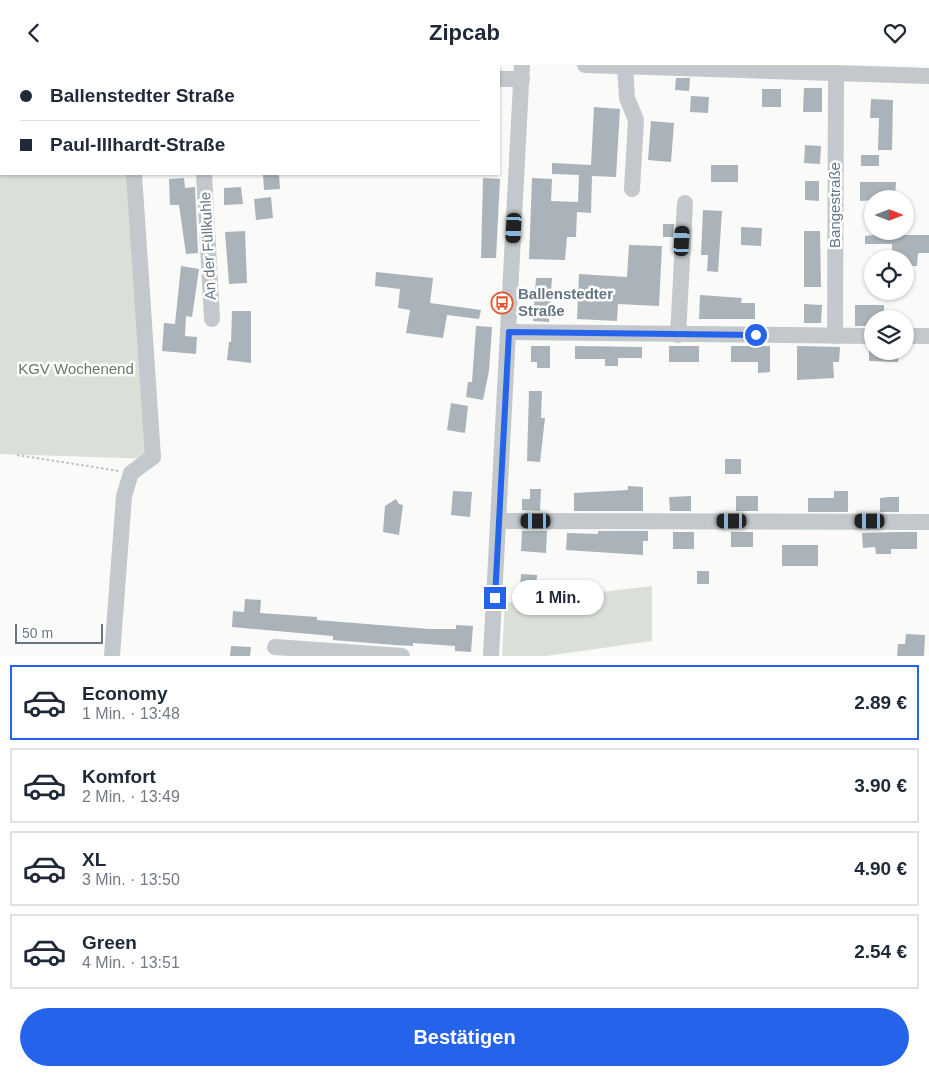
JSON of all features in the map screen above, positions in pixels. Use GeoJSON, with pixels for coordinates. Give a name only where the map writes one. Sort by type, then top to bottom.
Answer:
{"type":"FeatureCollection","features":[{"type":"Feature","properties":{"kind":"street"},"geometry":{"type":"LineString","coordinates":[[585,65],[836,75],[865,70],[929,76]]}},
{"type":"Feature","properties":{"kind":"street"},"geometry":{"type":"LineString","coordinates":[[625,66],[627,98],[636,120],[632,189]]}},
{"type":"Feature","properties":{"kind":"street"},"geometry":{"type":"LineString","coordinates":[[491,656],[500,521],[522,72],[500,79]]}},
{"type":"Feature","properties":{"kind":"street","name":"Bangestraße"},"geometry":{"type":"LineString","coordinates":[[834,336],[836,75]]}},
{"type":"Feature","properties":{"kind":"street"},"geometry":{"type":"LineString","coordinates":[[112,656],[124,496],[131,473],[153,457],[134,175]]}},
{"type":"Feature","properties":{"kind":"street","name":"An der Füllkuhle"},"geometry":{"type":"LineString","coordinates":[[204,175],[212,319]]}},
{"type":"Feature","properties":{"kind":"street"},"geometry":{"type":"LineString","coordinates":[[678,335],[684,203]]}},
{"type":"Feature","properties":{"kind":"street"},"geometry":{"type":"LineString","coordinates":[[509,332],[864,336]]}},
{"type":"Feature","properties":{"kind":"street"},"geometry":{"type":"LineString","coordinates":[[914,336],[929,337]]}},
{"type":"Feature","properties":{"kind":"street"},"geometry":{"type":"LineString","coordinates":[[500,521],[929,521]]}},
{"type":"Feature","properties":{"kind":"street"},"geometry":{"type":"LineString","coordinates":[[275,647],[402,656]]}},
{"type":"Feature","properties":{"kind":"path"},"geometry":{"type":"LineString","coordinates":[[17,455],[131,473]]}},
{"type":"Feature","properties":{"kind":"green space","name":"KGV Wochenend"},"geometry":{"type":"Polygon","coordinates":[[[0,175],[134,175],[154,459],[0,454],[0,175]]]}},
{"type":"Feature","properties":{"kind":"green space"},"geometry":{"type":"Polygon","coordinates":[[[652,586],[652,641],[546,656],[502,656],[505,603],[652,586]]]}},
{"type":"Feature","properties":{"kind":"building"},"geometry":{"type":"Polygon","coordinates":[[[676,78],[690,78],[689,91],[675,90],[676,78]]]}},
{"type":"Feature","properties":{"kind":"building"},"geometry":{"type":"Polygon","coordinates":[[[804,88],[822,88],[822,112],[803,112],[804,88]]]}},
{"type":"Feature","properties":{"kind":"building"},"geometry":{"type":"Polygon","coordinates":[[[762,89],[781,89],[781,107],[762,107],[762,89]]]}},
{"type":"Feature","properties":{"kind":"building"},"geometry":{"type":"Polygon","coordinates":[[[691,96],[709,97],[708,113],[690,112],[691,96]]]}},
{"type":"Feature","properties":{"kind":"building"},"geometry":{"type":"Polygon","coordinates":[[[871,99],[893,100],[892,150],[878,150],[879,118],[870,118],[871,99]]]}},
{"type":"Feature","properties":{"kind":"building"},"geometry":{"type":"Polygon","coordinates":[[[594,107],[620,109],[616,177],[592,176],[591,213],[577,212],[576,237],[567,237],[565,260],[529,259],[532,178],[552,179],[551,201],[578,202],[579,175],[552,174],[552,163],[591,165],[594,107]]]}},
{"type":"Feature","properties":{"kind":"building"},"geometry":{"type":"Polygon","coordinates":[[[651,121],[674,123],[671,162],[648,160],[651,121]]]}},
{"type":"Feature","properties":{"kind":"building"},"geometry":{"type":"Polygon","coordinates":[[[805,145],[821,146],[820,164],[804,163],[805,145]]]}},
{"type":"Feature","properties":{"kind":"building"},"geometry":{"type":"Polygon","coordinates":[[[861,155],[879,155],[879,166],[861,166],[861,155]]]}},
{"type":"Feature","properties":{"kind":"building"},"geometry":{"type":"Polygon","coordinates":[[[711,165],[738,165],[738,182],[711,182],[711,165]]]}},
{"type":"Feature","properties":{"kind":"building"},"geometry":{"type":"Polygon","coordinates":[[[263,175],[279,175],[280,189],[264,190],[263,175]]]}},
{"type":"Feature","properties":{"kind":"building"},"geometry":{"type":"Polygon","coordinates":[[[184,178],[185,188],[195,187],[198,253],[186,254],[179,205],[170,205],[169,179],[184,178]]]}},
{"type":"Feature","properties":{"kind":"building"},"geometry":{"type":"Polygon","coordinates":[[[483,178],[500,179],[496,258],[481,258],[483,178]]]}},
{"type":"Feature","properties":{"kind":"building"},"geometry":{"type":"Polygon","coordinates":[[[805,181],[819,181],[819,201],[805,200],[805,181]]]}},
{"type":"Feature","properties":{"kind":"building"},"geometry":{"type":"Polygon","coordinates":[[[860,182],[896,182],[896,190],[864,190],[864,201],[860,201],[860,182]]]}},
{"type":"Feature","properties":{"kind":"building"},"geometry":{"type":"Polygon","coordinates":[[[241,187],[243,204],[224,205],[224,188],[241,187]]]}},
{"type":"Feature","properties":{"kind":"building"},"geometry":{"type":"Polygon","coordinates":[[[271,197],[273,218],[256,220],[254,199],[271,197]]]}},
{"type":"Feature","properties":{"kind":"building"},"geometry":{"type":"Polygon","coordinates":[[[703,210],[722,211],[718,272],[707,271],[708,255],[701,255],[703,210]]]}},
{"type":"Feature","properties":{"kind":"building"},"geometry":{"type":"Polygon","coordinates":[[[663,224],[674,224],[673,237],[663,237],[663,224]]]}},
{"type":"Feature","properties":{"kind":"building"},"geometry":{"type":"Polygon","coordinates":[[[741,227],[762,228],[761,246],[741,245],[741,227]]]}},
{"type":"Feature","properties":{"kind":"building"},"geometry":{"type":"Polygon","coordinates":[[[245,231],[247,283],[229,284],[225,232],[245,231]]]}},
{"type":"Feature","properties":{"kind":"building"},"geometry":{"type":"Polygon","coordinates":[[[804,231],[820,231],[821,287],[804,287],[804,231]]]}},
{"type":"Feature","properties":{"kind":"building"},"geometry":{"type":"Polygon","coordinates":[[[914,235],[929,235],[929,253],[918,253],[917,266],[914,266],[914,250],[892,250],[892,244],[865,244],[865,240],[914,240],[914,235]]]}},
{"type":"Feature","properties":{"kind":"building"},"geometry":{"type":"Polygon","coordinates":[[[629,245],[662,246],[659,306],[618,304],[617,321],[577,319],[579,274],[627,277],[629,245]]]}},
{"type":"Feature","properties":{"kind":"building"},"geometry":{"type":"Polygon","coordinates":[[[181,266],[199,269],[192,317],[186,316],[185,336],[197,337],[196,354],[162,351],[164,323],[175,324],[181,266]]]}},
{"type":"Feature","properties":{"kind":"building"},"geometry":{"type":"Polygon","coordinates":[[[376,272],[433,278],[430,303],[481,310],[479,319],[447,315],[443,338],[406,333],[410,310],[398,308],[400,289],[375,286],[376,272]]]}},
{"type":"Feature","properties":{"kind":"building"},"geometry":{"type":"Polygon","coordinates":[[[536,278],[552,278],[549,322],[533,321],[536,278]]]}},
{"type":"Feature","properties":{"kind":"building"},"geometry":{"type":"Polygon","coordinates":[[[700,295],[742,298],[741,303],[755,303],[755,319],[699,319],[700,295]]]}},
{"type":"Feature","properties":{"kind":"building"},"geometry":{"type":"Polygon","coordinates":[[[804,304],[822,305],[821,323],[804,323],[804,304]]]}},
{"type":"Feature","properties":{"kind":"building"},"geometry":{"type":"Polygon","coordinates":[[[855,305],[884,305],[884,310],[864,310],[864,326],[855,326],[855,305]]]}},
{"type":"Feature","properties":{"kind":"building"},"geometry":{"type":"Polygon","coordinates":[[[232,311],[251,311],[251,363],[227,360],[229,342],[231,342],[232,311]]]}},
{"type":"Feature","properties":{"kind":"building"},"geometry":{"type":"Polygon","coordinates":[[[476,326],[492,327],[489,371],[483,400],[466,397],[468,382],[472,382],[476,326]]]}},
{"type":"Feature","properties":{"kind":"building"},"geometry":{"type":"Polygon","coordinates":[[[531,346],[550,346],[550,368],[537,368],[537,362],[531,362],[531,346]]]}},
{"type":"Feature","properties":{"kind":"building"},"geometry":{"type":"Polygon","coordinates":[[[575,346],[642,347],[642,358],[618,358],[618,366],[605,366],[605,359],[575,359],[575,346]]]}},
{"type":"Feature","properties":{"kind":"building"},"geometry":{"type":"Polygon","coordinates":[[[669,346],[699,346],[699,362],[669,362],[669,346]]]}},
{"type":"Feature","properties":{"kind":"building"},"geometry":{"type":"Polygon","coordinates":[[[731,346],[770,346],[770,372],[758,373],[758,362],[731,362],[731,346]]]}},
{"type":"Feature","properties":{"kind":"building"},"geometry":{"type":"Polygon","coordinates":[[[797,346],[840,347],[839,362],[833,362],[834,378],[797,380],[797,346]]]}},
{"type":"Feature","properties":{"kind":"building"},"geometry":{"type":"Polygon","coordinates":[[[869,360],[898,360],[898,362],[869,360]]]}},
{"type":"Feature","properties":{"kind":"building"},"geometry":{"type":"Polygon","coordinates":[[[529,391],[542,391],[541,418],[545,418],[540,462],[527,461],[529,391]]]}},
{"type":"Feature","properties":{"kind":"building"},"geometry":{"type":"Polygon","coordinates":[[[451,403],[468,406],[465,433],[447,430],[451,403]]]}},
{"type":"Feature","properties":{"kind":"building"},"geometry":{"type":"Polygon","coordinates":[[[725,459],[741,459],[741,474],[725,474],[725,459]]]}},
{"type":"Feature","properties":{"kind":"building"},"geometry":{"type":"Polygon","coordinates":[[[628,486],[643,487],[643,511],[574,511],[574,493],[628,490],[628,486]]]}},
{"type":"Feature","properties":{"kind":"building"},"geometry":{"type":"Polygon","coordinates":[[[530,489],[541,489],[540,511],[522,510],[522,499],[530,499],[530,489]]]}},
{"type":"Feature","properties":{"kind":"building"},"geometry":{"type":"Polygon","coordinates":[[[453,491],[472,492],[470,517],[451,515],[453,491]]]}},
{"type":"Feature","properties":{"kind":"building"},"geometry":{"type":"Polygon","coordinates":[[[834,491],[848,491],[848,512],[808,512],[808,498],[834,498],[834,491]]]}},
{"type":"Feature","properties":{"kind":"building"},"geometry":{"type":"Polygon","coordinates":[[[691,496],[691,511],[670,511],[669,497],[691,496]]]}},
{"type":"Feature","properties":{"kind":"building"},"geometry":{"type":"Polygon","coordinates":[[[736,496],[758,496],[758,511],[736,511],[736,496]]]}},
{"type":"Feature","properties":{"kind":"building"},"geometry":{"type":"Polygon","coordinates":[[[899,497],[899,512],[880,512],[880,498],[899,497]]]}},
{"type":"Feature","properties":{"kind":"building"},"geometry":{"type":"Polygon","coordinates":[[[396,499],[399,504],[403,505],[399,535],[383,532],[385,506],[396,499]]]}},
{"type":"Feature","properties":{"kind":"building"},"geometry":{"type":"Polygon","coordinates":[[[522,531],[547,531],[546,553],[521,551],[522,531]]]}},
{"type":"Feature","properties":{"kind":"building"},"geometry":{"type":"Polygon","coordinates":[[[598,531],[648,531],[648,541],[643,541],[643,555],[566,550],[567,533],[598,534],[598,531]]]}},
{"type":"Feature","properties":{"kind":"building"},"geometry":{"type":"Polygon","coordinates":[[[673,532],[694,532],[694,549],[673,549],[673,532]]]}},
{"type":"Feature","properties":{"kind":"building"},"geometry":{"type":"Polygon","coordinates":[[[731,532],[753,532],[753,547],[731,547],[731,532]]]}},
{"type":"Feature","properties":{"kind":"building"},"geometry":{"type":"Polygon","coordinates":[[[917,532],[917,549],[891,549],[891,554],[876,554],[875,547],[863,548],[862,533],[917,532]]]}},
{"type":"Feature","properties":{"kind":"building"},"geometry":{"type":"Polygon","coordinates":[[[782,545],[818,545],[818,566],[782,566],[782,545]]]}},
{"type":"Feature","properties":{"kind":"building"},"geometry":{"type":"Polygon","coordinates":[[[697,571],[709,571],[709,584],[697,584],[697,571]]]}},
{"type":"Feature","properties":{"kind":"building"},"geometry":{"type":"Polygon","coordinates":[[[521,574],[537,575],[536,589],[520,588],[521,574]]]}},
{"type":"Feature","properties":{"kind":"building"},"geometry":{"type":"Polygon","coordinates":[[[245,599],[261,600],[260,613],[317,617],[317,620],[429,629],[456,629],[456,625],[473,626],[471,652],[455,651],[455,646],[413,643],[413,646],[333,640],[333,636],[232,627],[233,611],[244,612],[245,599]]]}},
{"type":"Feature","properties":{"kind":"building"},"geometry":{"type":"Polygon","coordinates":[[[906,634],[925,635],[924,656],[897,656],[898,644],[905,644],[906,634]]]}},
{"type":"Feature","properties":{"kind":"building"},"geometry":{"type":"Polygon","coordinates":[[[231,646],[251,647],[250,656],[230,656],[231,646]]]}},
{"type":"Feature","properties":{"kind":"place","name":"Ballenstedter Straße"},"geometry":{"type":"Point","coordinates":[502,303]}},
{"type":"Feature","properties":{"kind":"route"},"geometry":{"type":"LineString","coordinates":[[495,598],[509,332],[756,335]]}}]}
